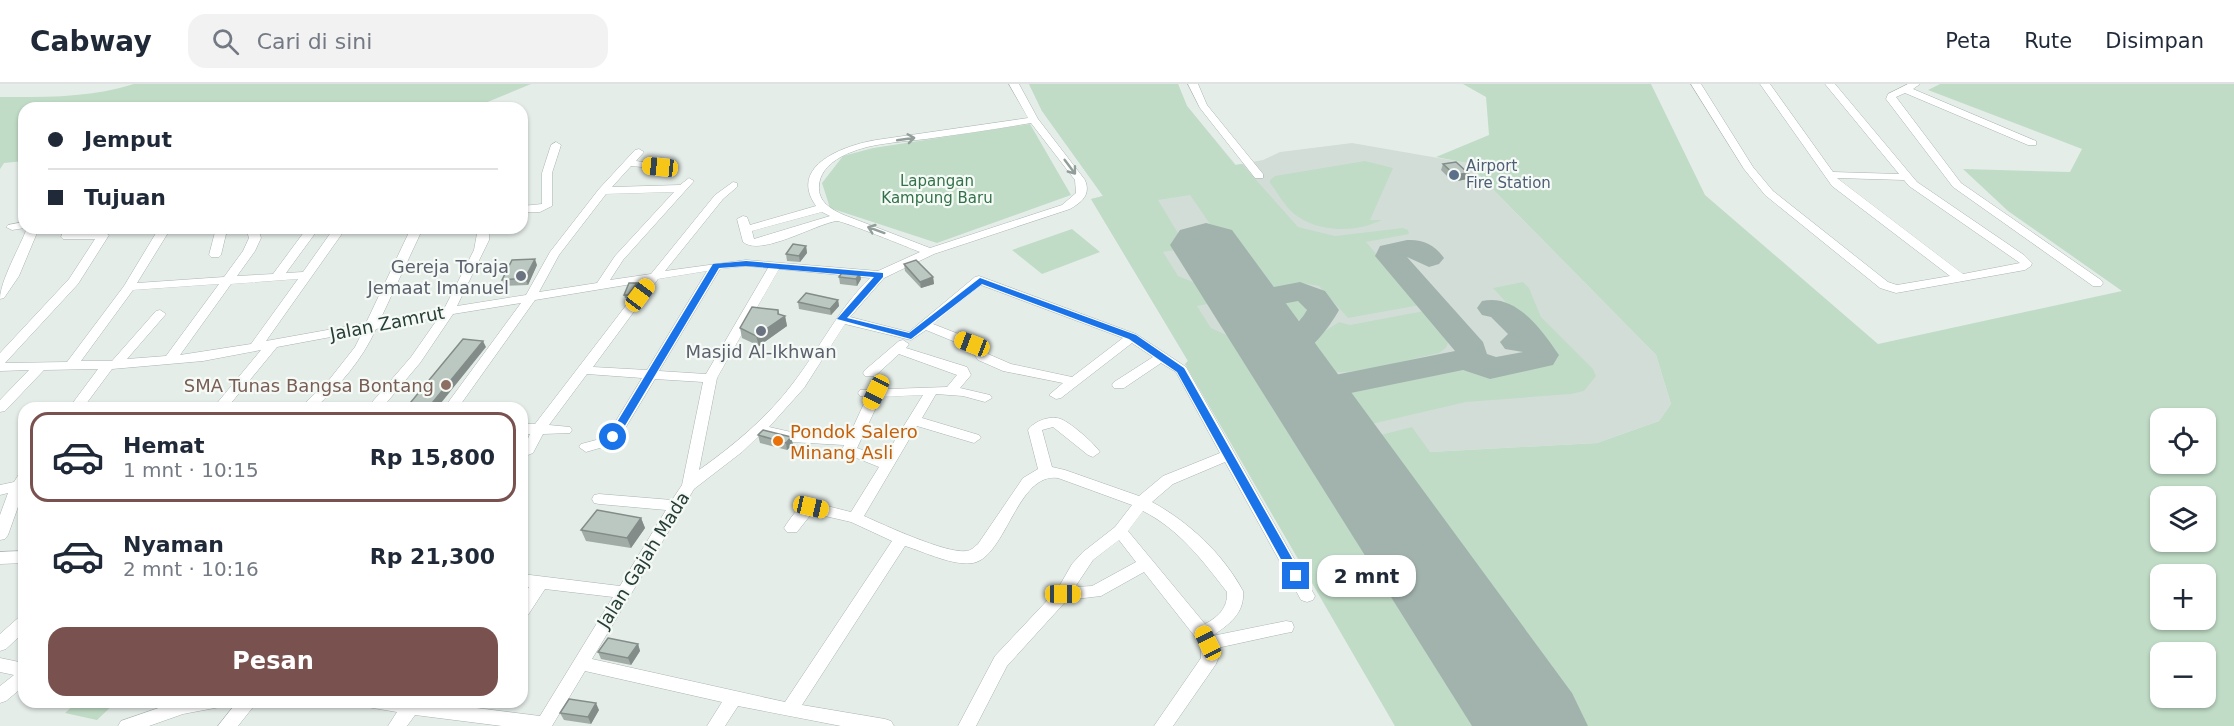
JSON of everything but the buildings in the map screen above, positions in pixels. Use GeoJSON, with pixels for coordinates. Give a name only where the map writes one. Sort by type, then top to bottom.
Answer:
{"type":"FeatureCollection","features":[{"type":"Feature","properties":{"kind":"street"},"geometry":{"type":"LineString","coordinates":[[880,275],[930,252],[1066,207],[1082,195],[1084,188],[1080,180],[1034,120],[1014,84]]}},
{"type":"Feature","properties":{"kind":"street"},"geometry":{"type":"LineString","coordinates":[[1193,84],[1203,106],[1259,176]]}},
{"type":"Feature","properties":{"kind":"street"},"geometry":{"type":"LineString","coordinates":[[1696,84],[1749,170],[1769,193],[1884,285],[1896,289],[2025,266],[2026,263],[1906,177],[1830,84]]}},
{"type":"Feature","properties":{"kind":"street"},"geometry":{"type":"LineString","coordinates":[[1765,84],[1828,175],[1845,192],[1961,278]]}},
{"type":"Feature","properties":{"kind":"street"},"geometry":{"type":"LineString","coordinates":[[2032,143],[1910,87],[1891,96],[1950,178],[2097,283]]}},
{"type":"Feature","properties":{"kind":"street"},"geometry":{"type":"LineString","coordinates":[[930,252],[839,217],[822,208],[813,189],[821,166],[838,154],[870,144],[1034,120]]}},
{"type":"Feature","properties":{"kind":"street"},"geometry":{"type":"LineString","coordinates":[[528,210],[547,206],[547,173],[556,145]]}},
{"type":"Feature","properties":{"kind":"street"},"geometry":{"type":"LineString","coordinates":[[455,402],[531,297],[550,261],[603,191],[639,152]]}},
{"type":"Feature","properties":{"kind":"street"},"geometry":{"type":"LineString","coordinates":[[629,163],[660,167]]}},
{"type":"Feature","properties":{"kind":"street"},"geometry":{"type":"LineString","coordinates":[[1828,175],[1906,177]]}},
{"type":"Feature","properties":{"kind":"street"},"geometry":{"type":"LineString","coordinates":[[601,285],[619,258],[686,185],[603,191]]}},
{"type":"Feature","properties":{"kind":"street"},"geometry":{"type":"LineString","coordinates":[[528,450],[539,429],[654,277],[719,197],[733,185]]}},
{"type":"Feature","properties":{"kind":"street"},"geometry":{"type":"LineString","coordinates":[[822,208],[745,224],[750,242],[763,243],[839,217]]}},
{"type":"Feature","properties":{"kind":"street"},"geometry":{"type":"LineString","coordinates":[[12,227],[18,226]]}},
{"type":"Feature","properties":{"kind":"street"},"geometry":{"type":"LineString","coordinates":[[0,295],[13,276],[30,234]]}},
{"type":"Feature","properties":{"kind":"street"},"geometry":{"type":"LineString","coordinates":[[68,234],[67,237],[90,234]]}},
{"type":"Feature","properties":{"kind":"street"},"geometry":{"type":"LineString","coordinates":[[0,361],[74,281],[104,234]]}},
{"type":"Feature","properties":{"kind":"street"},"geometry":{"type":"LineString","coordinates":[[70,367],[129,287],[161,234]]}},
{"type":"Feature","properties":{"kind":"street"},"geometry":{"type":"LineString","coordinates":[[215,255],[220,234]]}},
{"type":"Feature","properties":{"kind":"street"},"geometry":{"type":"LineString","coordinates":[[170,360],[253,244],[254,234]]}},
{"type":"Feature","properties":{"kind":"street"},"geometry":{"type":"LineString","coordinates":[[276,276],[308,234]]}},
{"type":"Feature","properties":{"kind":"street"},"geometry":{"type":"LineString","coordinates":[[254,349],[336,234]]}},
{"type":"Feature","properties":{"kind":"street"},"geometry":{"type":"LineString","coordinates":[[313,402],[350,363],[371,326],[414,234]]}},
{"type":"Feature","properties":{"kind":"street"},"geometry":{"type":"LineString","coordinates":[[380,402],[419,360],[451,311],[483,241],[484,234]]}},
{"type":"Feature","properties":{"kind":"street","name":"Jalan Zamrut"},"geometry":{"type":"LineString","coordinates":[[0,367],[112,365],[254,349],[451,311],[737,263],[880,275]]}},
{"type":"Feature","properties":{"kind":"street"},"geometry":{"type":"LineString","coordinates":[[586,447],[605,442],[613,437],[716,266]]}},
{"type":"Feature","properties":{"kind":"street"},"geometry":{"type":"LineString","coordinates":[[690,485],[710,378],[776,266]]}},
{"type":"Feature","properties":{"kind":"street"},"geometry":{"type":"LineString","coordinates":[[129,287],[306,275]]}},
{"type":"Feature","properties":{"kind":"street","name":"Jalan Gajah Mada"},"geometry":{"type":"LineString","coordinates":[[544,725],[690,485],[759,429],[799,385],[842,319],[880,275]]}},
{"type":"Feature","properties":{"kind":"street"},"geometry":{"type":"LineString","coordinates":[[870,373],[979,280],[1132,337],[1181,370],[1307,596]]}},
{"type":"Feature","properties":{"kind":"street"},"geometry":{"type":"LineString","coordinates":[[81,402],[112,365],[160,315]]}},
{"type":"Feature","properties":{"kind":"street"},"geometry":{"type":"LineString","coordinates":[[842,319],[911,336]]}},
{"type":"Feature","properties":{"kind":"street"},"geometry":{"type":"LineString","coordinates":[[924,325],[975,345],[980,355],[987,360],[1008,368],[1073,381]]}},
{"type":"Feature","properties":{"kind":"street"},"geometry":{"type":"LineString","coordinates":[[1056,395],[1132,337]]}},
{"type":"Feature","properties":{"kind":"street"},"geometry":{"type":"LineString","coordinates":[[225,402],[272,345]]}},
{"type":"Feature","properties":{"kind":"street"},"geometry":{"type":"LineString","coordinates":[[897,349],[963,371],[987,360]]}},
{"type":"Feature","properties":{"kind":"street"},"geometry":{"type":"LineString","coordinates":[[1119,385],[1161,357]]}},
{"type":"Feature","properties":{"kind":"street"},"geometry":{"type":"LineString","coordinates":[[0,408],[40,368]]}},
{"type":"Feature","properties":{"kind":"street"},"geometry":{"type":"LineString","coordinates":[[584,370],[710,378]]}},
{"type":"Feature","properties":{"kind":"street"},"geometry":{"type":"LineString","coordinates":[[951,390],[963,375],[963,371]]}},
{"type":"Feature","properties":{"kind":"street"},"geometry":{"type":"LineString","coordinates":[[855,518],[932,390]]}},
{"type":"Feature","properties":{"kind":"street"},"geometry":{"type":"LineString","coordinates":[[886,464],[849,450],[871,393],[951,390],[985,398]]}},
{"type":"Feature","properties":{"kind":"street"},"geometry":{"type":"LineString","coordinates":[[914,420],[974,438]]}},
{"type":"Feature","properties":{"kind":"street"},"geometry":{"type":"LineString","coordinates":[[1046,471],[1035,430],[1038,427],[1058,423],[1093,452]]}},
{"type":"Feature","properties":{"kind":"street"},"geometry":{"type":"LineString","coordinates":[[528,429],[565,430]]}},
{"type":"Feature","properties":{"kind":"street"},"geometry":{"type":"LineString","coordinates":[[759,429],[791,437],[852,441]]}},
{"type":"Feature","properties":{"kind":"street"},"geometry":{"type":"LineString","coordinates":[[967,726],[1001,662],[1063,594],[1083,562],[1120,531],[1141,503],[1168,480],[1228,455]]}},
{"type":"Feature","properties":{"kind":"street"},"geometry":{"type":"LineString","coordinates":[[792,528],[802,512],[811,507],[855,518],[901,539],[959,557],[972,557],[983,548],[1028,482],[1046,471],[1060,473],[1141,503],[1162,514],[1190,535],[1235,591],[1237,601],[1232,610],[1205,637]]}},
{"type":"Feature","properties":{"kind":"street"},"geometry":{"type":"LineString","coordinates":[[0,490],[18,484]]}},
{"type":"Feature","properties":{"kind":"street"},"geometry":{"type":"LineString","coordinates":[[0,535],[18,492]]}},
{"type":"Feature","properties":{"kind":"street"},"geometry":{"type":"LineString","coordinates":[[599,499],[677,506]]}},
{"type":"Feature","properties":{"kind":"street"},"geometry":{"type":"LineString","coordinates":[[1120,531],[1205,637],[1210,659],[1162,726]]}},
{"type":"Feature","properties":{"kind":"street"},"geometry":{"type":"LineString","coordinates":[[789,710],[901,539]]}},
{"type":"Feature","properties":{"kind":"street"},"geometry":{"type":"LineString","coordinates":[[0,558],[18,557]]}},
{"type":"Feature","properties":{"kind":"street"},"geometry":{"type":"LineString","coordinates":[[1063,594],[1095,592],[1147,563]]}},
{"type":"Feature","properties":{"kind":"street"},"geometry":{"type":"LineString","coordinates":[[528,580],[623,592]]}},
{"type":"Feature","properties":{"kind":"street"},"geometry":{"type":"LineString","coordinates":[[528,601],[541,582]]}},
{"type":"Feature","properties":{"kind":"street"},"geometry":{"type":"LineString","coordinates":[[1205,637],[1286,627]]}},
{"type":"Feature","properties":{"kind":"street"},"geometry":{"type":"LineString","coordinates":[[0,644],[18,628]]}},
{"type":"Feature","properties":{"kind":"street"},"geometry":{"type":"LineString","coordinates":[[580,663],[734,697],[829,721],[885,726]]}},
{"type":"Feature","properties":{"kind":"street"},"geometry":{"type":"LineString","coordinates":[[0,665],[18,669]]}},
{"type":"Feature","properties":{"kind":"street"},"geometry":{"type":"LineString","coordinates":[[0,696],[18,681]]}},
{"type":"Feature","properties":{"kind":"street"},"geometry":{"type":"LineString","coordinates":[[716,726],[734,697]]}},
{"type":"Feature","properties":{"kind":"street"},"geometry":{"type":"LineString","coordinates":[[154,716],[161,708]]}},
{"type":"Feature","properties":{"kind":"street"},"geometry":{"type":"LineString","coordinates":[[127,726],[180,708]]}},
{"type":"Feature","properties":{"kind":"street"},"geometry":{"type":"LineString","coordinates":[[227,726],[243,708]]}},
{"type":"Feature","properties":{"kind":"street"},"geometry":{"type":"LineString","coordinates":[[397,726],[410,708]]}},
{"type":"Feature","properties":{"kind":"street"},"geometry":{"type":"LineString","coordinates":[[418,708],[544,725]]}},
{"type":"Feature","properties":{"kind":"shaded area"},"geometry":{"type":"Polygon","coordinates":[[[1029,84],[1178,84],[1187,106],[1236,165],[1263,160],[1280,152],[1352,143],[1467,163],[1656,355],[1671,404],[1659,421],[1597,443],[1430,452],[1638,726],[1395,726],[1185,364],[1188,361],[1091,199],[1103,196],[1042,111],[1029,84]]]}},
{"type":"Feature","properties":{"kind":"green space"},"geometry":{"type":"Polygon","coordinates":[[[134,84],[531,84],[488,102],[18,102],[18,162],[4,163],[0,169],[0,97],[51,97],[117,89],[134,84]]]}},
{"type":"Feature","properties":{"kind":"green space"},"geometry":{"type":"Polygon","coordinates":[[[1029,84],[1178,84],[1187,106],[1235,165],[1242,164],[1298,227],[1335,236],[1403,228],[1408,230],[1409,234],[1366,242],[1420,305],[1348,318],[1319,286],[1302,283],[1256,291],[1190,195],[1158,200],[1187,248],[1163,252],[1178,276],[1218,292],[1223,301],[1197,306],[1211,328],[1253,347],[1502,726],[1395,726],[1185,364],[1188,361],[1091,199],[1103,196],[1042,111],[1029,84]]]}},
{"type":"Feature","properties":{"kind":"green space"},"geometry":{"type":"Polygon","coordinates":[[[1463,84],[1651,84],[1705,195],[1878,344],[2122,291],[2008,211],[1963,169],[2070,172],[2082,149],[1928,90],[1940,84],[2234,84],[2234,726],[1562,726],[1367,447],[1368,440],[1373,437],[1412,427],[1430,452],[1597,443],[1659,421],[1671,404],[1656,355],[1467,163],[1436,157],[1489,135],[1486,97],[1463,84]]]}},
{"type":"Feature","properties":{"kind":"green space","name":"Lapangan Kampung Baru"},"geometry":{"type":"Polygon","coordinates":[[[1030,124],[1071,195],[937,243],[830,208],[822,183],[843,156],[873,148],[1030,124]]]}},
{"type":"Feature","properties":{"kind":"green space"},"geometry":{"type":"Polygon","coordinates":[[[1365,161],[1393,168],[1370,220],[1382,220],[1360,227],[1336,229],[1303,220],[1290,210],[1270,183],[1275,176],[1365,161]]]}},
{"type":"Feature","properties":{"kind":"green space"},"geometry":{"type":"Polygon","coordinates":[[[1072,229],[1100,252],[1042,274],[1012,250],[1072,229]]]}},
{"type":"Feature","properties":{"kind":"green space"},"geometry":{"type":"Polygon","coordinates":[[[1523,282],[1529,288],[1541,317],[1593,369],[1596,376],[1584,391],[1466,402],[1363,426],[1347,421],[1336,404],[1338,398],[1350,388],[1448,369],[1470,371],[1480,375],[1558,359],[1493,288],[1523,282]]]}},
{"type":"Feature","properties":{"kind":"green space"},"geometry":{"type":"Polygon","coordinates":[[[1289,299],[1297,300],[1305,305],[1307,314],[1302,319],[1285,318],[1273,306],[1289,299]]]}},
{"type":"Feature","properties":{"kind":"green space"},"geometry":{"type":"Polygon","coordinates":[[[1424,311],[1449,340],[1446,348],[1439,353],[1343,372],[1317,370],[1300,354],[1316,337],[1339,322],[1350,325],[1424,311]]]}},
{"type":"Feature","properties":{"kind":"green space"},"geometry":{"type":"Polygon","coordinates":[[[70,708],[110,708],[97,720],[65,713],[70,708]]]}},
{"type":"Feature","properties":{"kind":"taxiway"},"geometry":{"type":"LineString","coordinates":[[1429,258],[1416,249],[1390,252],[1390,256],[1471,349],[1471,356],[1463,360]]}},
{"type":"Feature","properties":{"kind":"taxiway"},"geometry":{"type":"LineString","coordinates":[[1244,302],[1300,291],[1311,295],[1320,303],[1323,310],[1316,324],[1280,355]]}},
{"type":"Feature","properties":{"kind":"taxiway"},"geometry":{"type":"LineString","coordinates":[[1493,308],[1502,310],[1533,342]]}},
{"type":"Feature","properties":{"kind":"taxiway"},"geometry":{"type":"LineString","coordinates":[[1516,342],[1533,342]]}},
{"type":"Feature","properties":{"kind":"taxiway"},"geometry":{"type":"LineString","coordinates":[[1463,360],[1480,362],[1490,369],[1541,358],[1543,355],[1533,342]]}},
{"type":"Feature","properties":{"kind":"taxiway"},"geometry":{"type":"LineString","coordinates":[[1325,388],[1463,360]]}},
{"type":"Feature","properties":{"kind":"taxiway"},"geometry":{"type":"LineString","coordinates":[[1294,375],[1310,385],[1325,388]]}},
{"type":"Feature","properties":{"kind":"taxiway"},"geometry":{"type":"LineString","coordinates":[[1315,406],[1319,394],[1325,388]]}},
{"type":"Feature","properties":{"kind":"runway"},"geometry":{"type":"LineString","coordinates":[[1206,245],[1532,726]]}},
{"type":"Feature","properties":{"kind":"place","name":"Airport Fire Station"},"geometry":{"type":"Point","coordinates":[1454,175]}},
{"type":"Feature","properties":{"kind":"place","name":"Gereja Toraja Jemaat Imanuel"},"geometry":{"type":"Point","coordinates":[521,276]}},
{"type":"Feature","properties":{"kind":"place","name":"Masjid Al-Ikhwan"},"geometry":{"type":"Point","coordinates":[761,331]}},
{"type":"Feature","properties":{"kind":"place","name":"SMA Tunas Bangsa Bontang"},"geometry":{"type":"Point","coordinates":[446,385]}},
{"type":"Feature","properties":{"kind":"place","name":"Pondok Salero Minang Asli"},"geometry":{"type":"Point","coordinates":[778,441]}},
{"type":"Feature","properties":{"kind":"route"},"geometry":{"type":"LineString","coordinates":[[613,437],[716,266],[746,263],[880,275],[842,319],[911,336],[980,280],[1132,337],[1181,370],[1296,576]]}}]}
